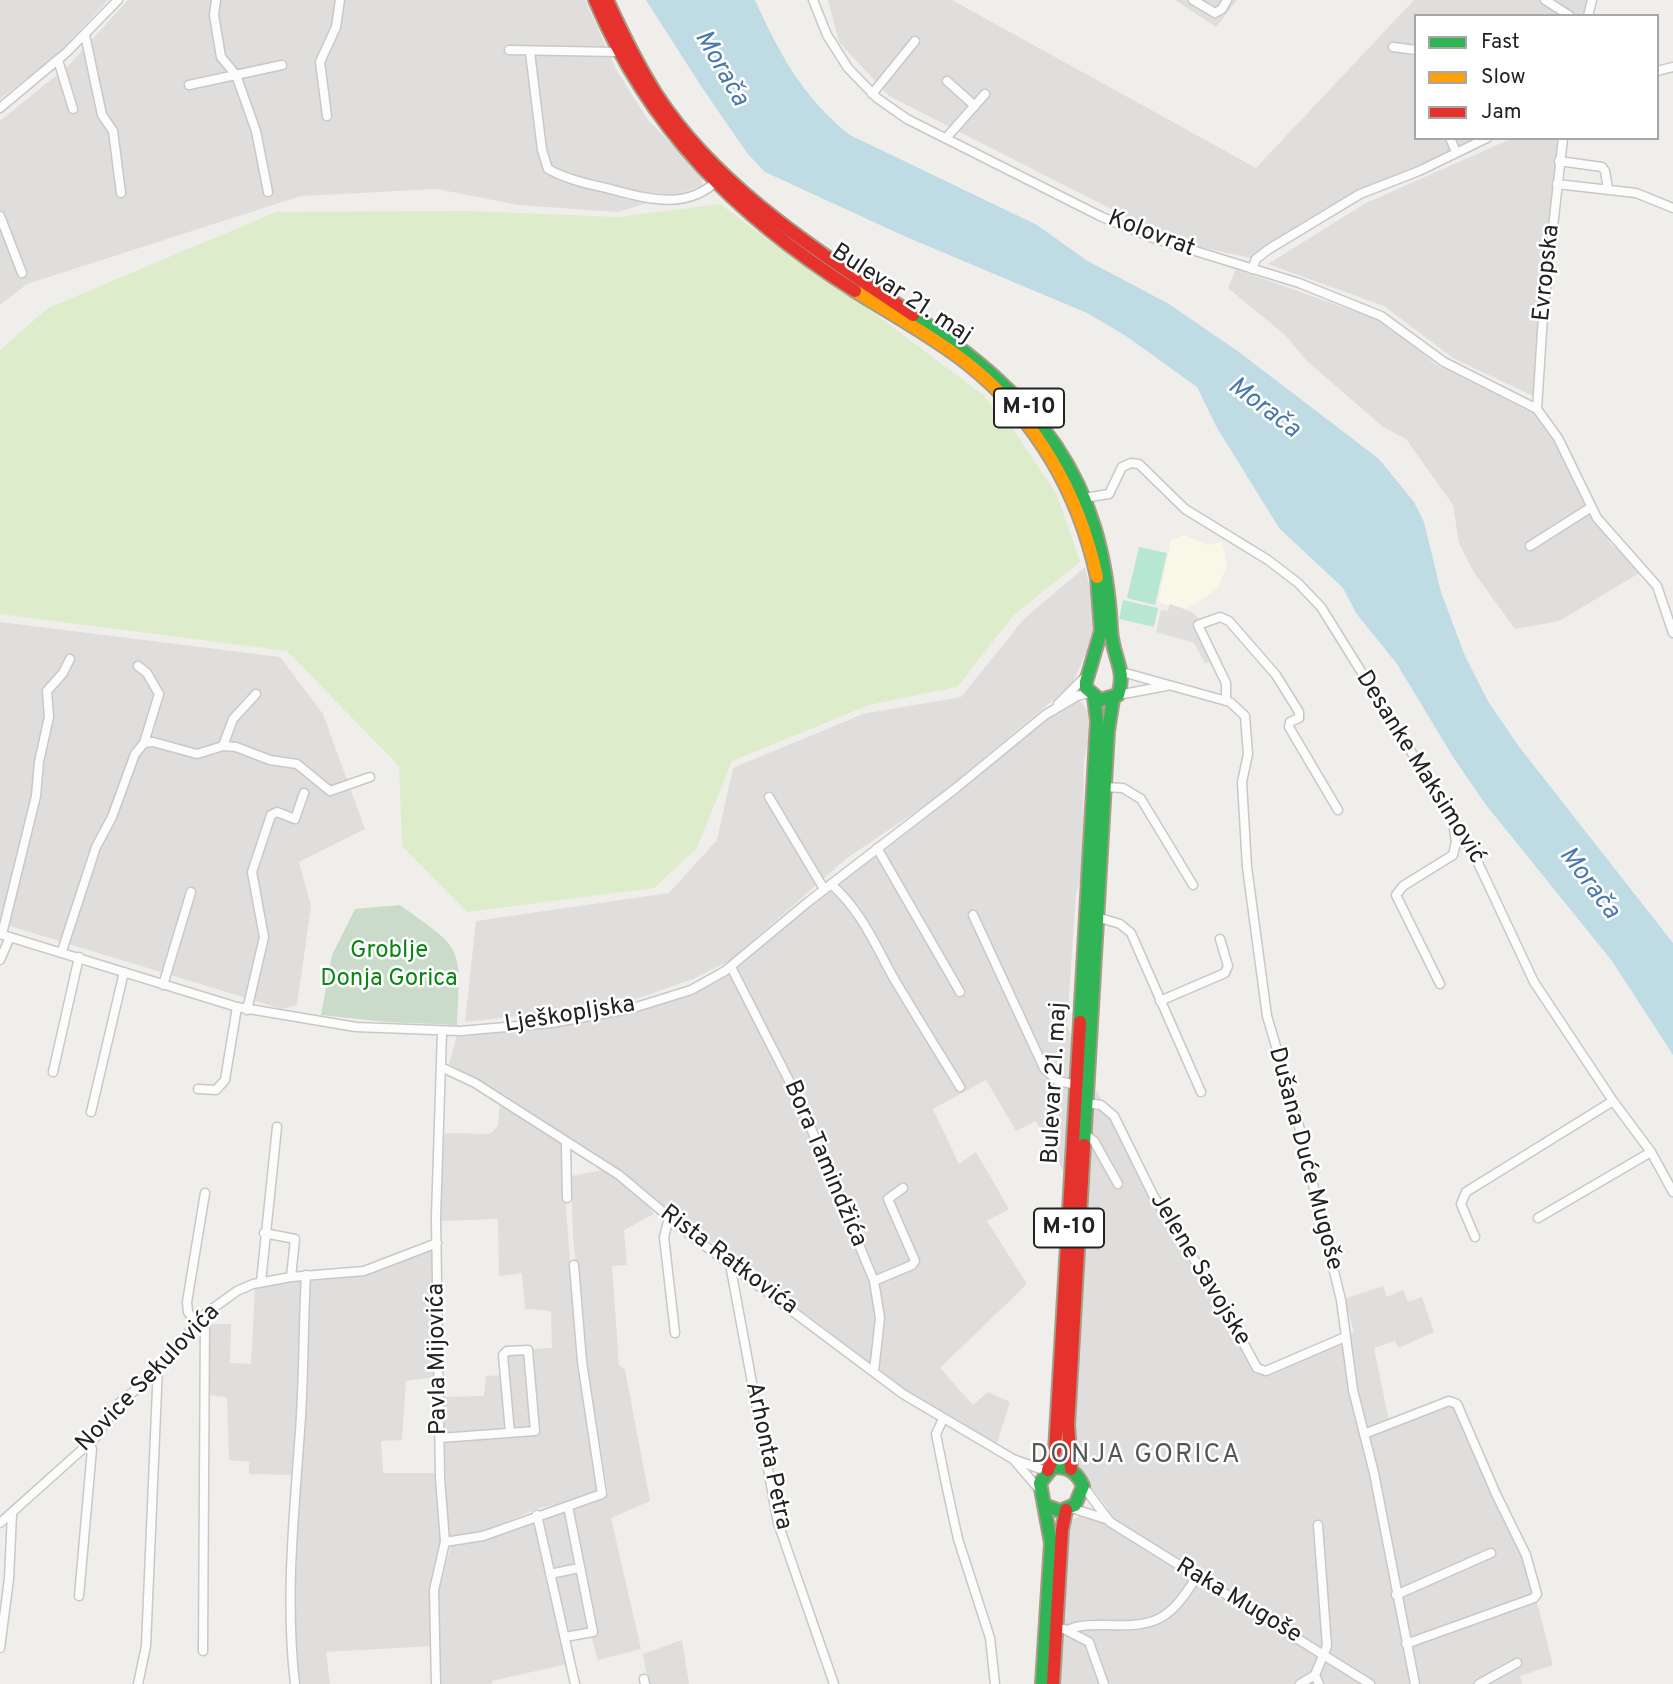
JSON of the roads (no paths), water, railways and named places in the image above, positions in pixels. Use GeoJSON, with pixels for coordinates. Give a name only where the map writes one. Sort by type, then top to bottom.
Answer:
{"type":"FeatureCollection","features":[{"type":"Feature","properties":{"kind":"main road","name":"Bulevar 21. maj"},"geometry":{"type":"LineString","coordinates":[[595,0],[615,52],[678,143],[791,247],[968,365],[993,385],[1024,419],[1067,486],[1091,551],[1102,625],[1089,670],[1096,745],[1077,1085],[1055,1451],[1038,1488]]}},
{"type":"Feature","properties":{"kind":"main road","name":"Bulevar 21. maj"},"geometry":{"type":"LineString","coordinates":[[607,0],[626,44],[655,94],[719,179],[793,235],[993,371],[1024,401],[1049,433],[1084,498],[1105,559],[1124,684],[1115,697],[1104,787],[1068,1425],[1071,1469]]}},
{"type":"Feature","properties":{"kind":"main road"},"geometry":{"type":"LineString","coordinates":[[1089,670],[1105,661],[1120,669]]}},
{"type":"Feature","properties":{"kind":"main road"},"geometry":{"type":"LineString","coordinates":[[1092,695],[1115,697]]}},
{"type":"Feature","properties":{"kind":"main road"},"geometry":{"type":"LineString","coordinates":[[1047,1471],[1059,1466],[1071,1469],[1079,1476],[1083,1486],[1081,1497],[1068,1509],[1062,1526],[1062,1628],[1053,1684]]}},
{"type":"Feature","properties":{"kind":"main road"},"geometry":{"type":"LineString","coordinates":[[1038,1488],[1051,1543],[1042,1684]]}},
{"type":"Feature","properties":{"kind":"main road"},"geometry":{"type":"LineString","coordinates":[[1044,1505],[1054,1510],[1068,1509]]}},
{"type":"Feature","properties":{"kind":"street"},"geometry":{"type":"LineString","coordinates":[[0,108],[58,60],[117,0]]}},
{"type":"Feature","properties":{"kind":"street"},"geometry":{"type":"LineString","coordinates":[[216,0],[214,15],[221,57],[236,75],[256,131],[268,192]]}},
{"type":"Feature","properties":{"kind":"street"},"geometry":{"type":"LineString","coordinates":[[327,116],[320,62],[336,27],[340,0]]}},
{"type":"Feature","properties":{"kind":"street"},"geometry":{"type":"LineString","coordinates":[[509,50],[615,52],[589,0]]}},
{"type":"Feature","properties":{"kind":"street","name":"Kolovrat"},"geometry":{"type":"LineString","coordinates":[[813,0],[840,57],[872,94],[907,119],[1102,217],[1184,250],[1298,283],[1381,316],[1444,362],[1537,409]]}},
{"type":"Feature","properties":{"kind":"street"},"geometry":{"type":"LineString","coordinates":[[1193,0],[1215,13],[1222,9],[1227,0]]}},
{"type":"Feature","properties":{"kind":"street"},"geometry":{"type":"LineString","coordinates":[[1545,0],[1567,14]]}},
{"type":"Feature","properties":{"kind":"street"},"geometry":{"type":"LineString","coordinates":[[85,34],[102,115],[113,131],[121,193]]}},
{"type":"Feature","properties":{"kind":"street"},"geometry":{"type":"LineString","coordinates":[[872,94],[915,41]]}},
{"type":"Feature","properties":{"kind":"street"},"geometry":{"type":"LineString","coordinates":[[1393,47],[1414,50]]}},
{"type":"Feature","properties":{"kind":"street"},"geometry":{"type":"LineString","coordinates":[[530,52],[542,150],[548,169],[563,178],[651,200],[694,197],[719,179]]}},
{"type":"Feature","properties":{"kind":"street"},"geometry":{"type":"LineString","coordinates":[[58,60],[74,109]]}},
{"type":"Feature","properties":{"kind":"street"},"geometry":{"type":"LineString","coordinates":[[189,85],[282,65]]}},
{"type":"Feature","properties":{"kind":"street"},"geometry":{"type":"LineString","coordinates":[[947,81],[975,106]]}},
{"type":"Feature","properties":{"kind":"street"},"geometry":{"type":"LineString","coordinates":[[947,137],[985,94]]}},
{"type":"Feature","properties":{"kind":"street"},"geometry":{"type":"LineString","coordinates":[[1451,140],[1456,152]]}},
{"type":"Feature","properties":{"kind":"street"},"geometry":{"type":"LineString","coordinates":[[1252,269],[1256,259],[1269,249],[1360,194],[1419,171],[1483,140]]}},
{"type":"Feature","properties":{"kind":"street","name":"Evropska"},"geometry":{"type":"LineString","coordinates":[[1537,409],[1563,140]]}},
{"type":"Feature","properties":{"kind":"street"},"geometry":{"type":"LineString","coordinates":[[1559,161],[1602,167],[1608,189]]}},
{"type":"Feature","properties":{"kind":"street"},"geometry":{"type":"LineString","coordinates":[[1557,184],[1636,193],[1673,208]]}},
{"type":"Feature","properties":{"kind":"street"},"geometry":{"type":"LineString","coordinates":[[0,216],[22,273]]}},
{"type":"Feature","properties":{"kind":"street"},"geometry":{"type":"LineString","coordinates":[[1537,409],[1558,438],[1590,508],[1615,541],[1646,570],[1657,586],[1669,607],[1673,633]]}},
{"type":"Feature","properties":{"kind":"street","name":"Desanke Maksimović"},"geometry":{"type":"LineString","coordinates":[[1084,498],[1109,494],[1122,467],[1131,463],[1139,464],[1185,509],[1268,559],[1298,583],[1321,607],[1481,866],[1534,982],[1613,1101],[1651,1152],[1673,1192]]}},
{"type":"Feature","properties":{"kind":"street"},"geometry":{"type":"LineString","coordinates":[[1530,546],[1590,508]]}},
{"type":"Feature","properties":{"kind":"street"},"geometry":{"type":"LineString","coordinates":[[1120,669],[1166,686],[1226,701],[1226,683],[1198,625],[1220,617],[1229,621],[1270,667],[1300,715],[1290,722],[1289,727],[1338,810]]}},
{"type":"Feature","properties":{"kind":"street"},"geometry":{"type":"LineString","coordinates":[[0,960],[36,796],[39,762],[49,717],[47,691],[63,673],[70,659]]}},
{"type":"Feature","properties":{"kind":"street"},"geometry":{"type":"LineString","coordinates":[[62,951],[96,847],[112,817],[135,754],[144,744],[159,691],[147,673],[138,666]]}},
{"type":"Feature","properties":{"kind":"street","name":"Lješkopljska"},"geometry":{"type":"LineString","coordinates":[[4,935],[247,1010],[356,1027],[442,1032],[552,1023],[634,1008],[691,990],[731,967],[827,886],[1054,708],[1089,670]]}},
{"type":"Feature","properties":{"kind":"street"},"geometry":{"type":"LineString","coordinates":[[1115,697],[1166,686]]}},
{"type":"Feature","properties":{"kind":"street"},"geometry":{"type":"LineString","coordinates":[[223,747],[233,719],[256,694]]}},
{"type":"Feature","properties":{"kind":"street","name":"Lješkopljska"},"geometry":{"type":"LineString","coordinates":[[1054,708],[1092,695]]}},
{"type":"Feature","properties":{"kind":"street","name":"Dušana Duće Mugoše"},"geometry":{"type":"LineString","coordinates":[[1226,701],[1238,707],[1246,722],[1248,758],[1242,782],[1247,867],[1267,1016],[1297,1114],[1341,1300],[1345,1337],[1415,1684]]}},
{"type":"Feature","properties":{"kind":"street"},"geometry":{"type":"LineString","coordinates":[[144,744],[153,743],[197,754],[223,747],[297,764],[330,791],[370,776]]}},
{"type":"Feature","properties":{"kind":"street"},"geometry":{"type":"LineString","coordinates":[[1104,787],[1123,788],[1141,799],[1193,885]]}},
{"type":"Feature","properties":{"kind":"street"},"geometry":{"type":"LineString","coordinates":[[247,1010],[264,937],[253,880],[254,863],[271,815],[278,812],[295,819],[304,793]]}},
{"type":"Feature","properties":{"kind":"street"},"geometry":{"type":"LineString","coordinates":[[769,797],[827,886],[848,899],[868,926],[893,976],[960,1087]]}},
{"type":"Feature","properties":{"kind":"street"},"geometry":{"type":"LineString","coordinates":[[1440,984],[1396,895],[1403,886],[1453,855],[1456,842],[1452,818]]}},
{"type":"Feature","properties":{"kind":"street"},"geometry":{"type":"LineString","coordinates":[[877,848],[960,992]]}},
{"type":"Feature","properties":{"kind":"street"},"geometry":{"type":"LineString","coordinates":[[163,985],[191,892]]}},
{"type":"Feature","properties":{"kind":"street"},"geometry":{"type":"LineString","coordinates":[[973,915],[1044,1068],[1058,1081],[1077,1085]]}},
{"type":"Feature","properties":{"kind":"street"},"geometry":{"type":"LineString","coordinates":[[1097,917],[1120,923],[1131,933],[1201,1092]]}},
{"type":"Feature","properties":{"kind":"street"},"geometry":{"type":"LineString","coordinates":[[1160,1001],[1225,973],[1228,966],[1220,939]]}},
{"type":"Feature","properties":{"kind":"street"},"geometry":{"type":"LineString","coordinates":[[53,1072],[79,957]]}},
{"type":"Feature","properties":{"kind":"street","name":"Bora Tamindžića"},"geometry":{"type":"LineString","coordinates":[[731,967],[801,1104],[874,1281],[880,1318],[874,1371]]}},
{"type":"Feature","properties":{"kind":"street"},"geometry":{"type":"LineString","coordinates":[[92,1112],[124,972]]}},
{"type":"Feature","properties":{"kind":"street"},"geometry":{"type":"LineString","coordinates":[[198,1089],[216,1090],[225,1080],[237,1007]]}},
{"type":"Feature","properties":{"kind":"street","name":"Pavla Mijovića"},"geometry":{"type":"LineString","coordinates":[[436,1684],[434,1590],[445,1542],[440,1438],[437,1243],[442,1032]]}},
{"type":"Feature","properties":{"kind":"street","name":"Rista Ratkovića"},"geometry":{"type":"LineString","coordinates":[[441,1067],[475,1083],[619,1175],[669,1218],[730,1264],[943,1419],[1013,1460],[1047,1471]]}},
{"type":"Feature","properties":{"kind":"street"},"geometry":{"type":"LineString","coordinates":[[1475,1237],[1461,1204],[1466,1192],[1613,1101]]}},
{"type":"Feature","properties":{"kind":"street","name":"Jelene Savojske"},"geometry":{"type":"LineString","coordinates":[[1086,1102],[1101,1105],[1114,1116],[1153,1195],[1220,1300],[1258,1368],[1266,1370],[1345,1337]]}},
{"type":"Feature","properties":{"kind":"street"},"geometry":{"type":"LineString","coordinates":[[261,1282],[277,1126]]}},
{"type":"Feature","properties":{"kind":"street"},"geometry":{"type":"LineString","coordinates":[[1084,1133],[1094,1141],[1118,1184]]}},
{"type":"Feature","properties":{"kind":"street"},"geometry":{"type":"LineString","coordinates":[[566,1143],[567,1198]]}},
{"type":"Feature","properties":{"kind":"street"},"geometry":{"type":"LineString","coordinates":[[1538,1218],[1651,1152]]}},
{"type":"Feature","properties":{"kind":"street"},"geometry":{"type":"LineString","coordinates":[[874,1281],[912,1265],[915,1261],[888,1199],[903,1188]]}},
{"type":"Feature","properties":{"kind":"street"},"geometry":{"type":"LineString","coordinates":[[196,1323],[188,1312],[187,1302],[205,1193]]}},
{"type":"Feature","properties":{"kind":"street"},"geometry":{"type":"LineString","coordinates":[[669,1218],[664,1237],[675,1333]]}},
{"type":"Feature","properties":{"kind":"street"},"geometry":{"type":"LineString","coordinates":[[264,1233],[295,1239],[291,1277]]}},
{"type":"Feature","properties":{"kind":"street","name":"Novice Sekulovića"},"geometry":{"type":"LineString","coordinates":[[0,1523],[89,1443],[118,1404],[158,1366],[205,1314],[237,1291],[261,1282],[291,1277],[364,1271],[437,1243]]}},
{"type":"Feature","properties":{"kind":"street","name":"Arhonta Petra"},"geometry":{"type":"LineString","coordinates":[[730,1264],[778,1523],[834,1684]]}},
{"type":"Feature","properties":{"kind":"street"},"geometry":{"type":"LineString","coordinates":[[445,1542],[484,1536],[537,1515],[597,1499],[603,1488],[582,1362],[574,1265]]}},
{"type":"Feature","properties":{"kind":"street"},"geometry":{"type":"LineString","coordinates":[[295,1684],[291,1654],[293,1512],[300,1429],[306,1275]]}},
{"type":"Feature","properties":{"kind":"street"},"geometry":{"type":"LineString","coordinates":[[203,1651],[205,1314]]}},
{"type":"Feature","properties":{"kind":"street"},"geometry":{"type":"LineString","coordinates":[[440,1438],[510,1433],[535,1431],[528,1350],[507,1351],[503,1355],[510,1433]]}},
{"type":"Feature","properties":{"kind":"street"},"geometry":{"type":"LineString","coordinates":[[138,1684],[146,1646],[158,1366]]}},
{"type":"Feature","properties":{"kind":"street"},"geometry":{"type":"LineString","coordinates":[[1364,1434],[1449,1401],[1457,1404],[1526,1555],[1538,1594],[1534,1598],[1406,1644]]}},
{"type":"Feature","properties":{"kind":"street"},"geometry":{"type":"LineString","coordinates":[[943,1419],[936,1434],[943,1472],[958,1539],[990,1638],[995,1684]]}},
{"type":"Feature","properties":{"kind":"street"},"geometry":{"type":"LineString","coordinates":[[79,1596],[92,1449],[89,1443]]}},
{"type":"Feature","properties":{"kind":"street","name":"Rista Ratkovića"},"geometry":{"type":"LineString","coordinates":[[1013,1460],[1038,1488]]}},
{"type":"Feature","properties":{"kind":"street","name":"Raka Mugoše"},"geometry":{"type":"LineString","coordinates":[[1083,1486],[1106,1519]]}},
{"type":"Feature","properties":{"kind":"street"},"geometry":{"type":"LineString","coordinates":[[565,1637],[593,1632],[568,1506]]}},
{"type":"Feature","properties":{"kind":"street","name":"Raka Mugoše"},"geometry":{"type":"LineString","coordinates":[[1068,1509],[1106,1519],[1370,1684]]}},
{"type":"Feature","properties":{"kind":"street"},"geometry":{"type":"LineString","coordinates":[[0,1648],[9,1579],[12,1514]]}},
{"type":"Feature","properties":{"kind":"street"},"geometry":{"type":"LineString","coordinates":[[537,1515],[575,1684]]}},
{"type":"Feature","properties":{"kind":"street"},"geometry":{"type":"LineString","coordinates":[[1300,1684],[1315,1675],[1327,1643],[1318,1525]]}},
{"type":"Feature","properties":{"kind":"street"},"geometry":{"type":"LineString","coordinates":[[1396,1595],[1491,1553]]}},
{"type":"Feature","properties":{"kind":"street"},"geometry":{"type":"LineString","coordinates":[[550,1574],[579,1568]]}},
{"type":"Feature","properties":{"kind":"street"},"geometry":{"type":"LineString","coordinates":[[1062,1628],[1086,1624],[1127,1626],[1157,1621],[1172,1613],[1196,1577]]}},
{"type":"Feature","properties":{"kind":"street"},"geometry":{"type":"LineString","coordinates":[[1062,1628],[1089,1642],[1104,1684]]}},
{"type":"Feature","properties":{"kind":"street"},"geometry":{"type":"LineString","coordinates":[[1479,1684],[1517,1663]]}},
{"type":"Feature","properties":{"kind":"street"},"geometry":{"type":"LineString","coordinates":[[1315,1675],[1319,1684]]}},
{"type":"Feature","properties":{"kind":"water","name":"Morača"},"geometry":{"type":"Polygon","coordinates":[[[646,0],[755,0],[794,74],[819,106],[850,135],[1037,225],[1086,260],[1169,304],[1239,352],[1379,459],[1414,502],[1424,522],[1441,592],[1465,656],[1489,703],[1520,748],[1673,943],[1673,1055],[1612,961],[1486,805],[1453,757],[1397,664],[1356,613],[1343,588],[1279,528],[1216,426],[1197,387],[1126,336],[1087,313],[904,236],[765,172],[747,153],[646,0]]]}},
{"type":"Feature","properties":{"kind":"district","name":"DONJA GORICA"},"geometry":{"type":"Point","coordinates":[1136,1457]}},
{"type":"Feature","properties":{"kind":"park label","name":"Groblje Donja Gorica"},"geometry":{"type":"Point","coordinates":[389,966]}}]}
